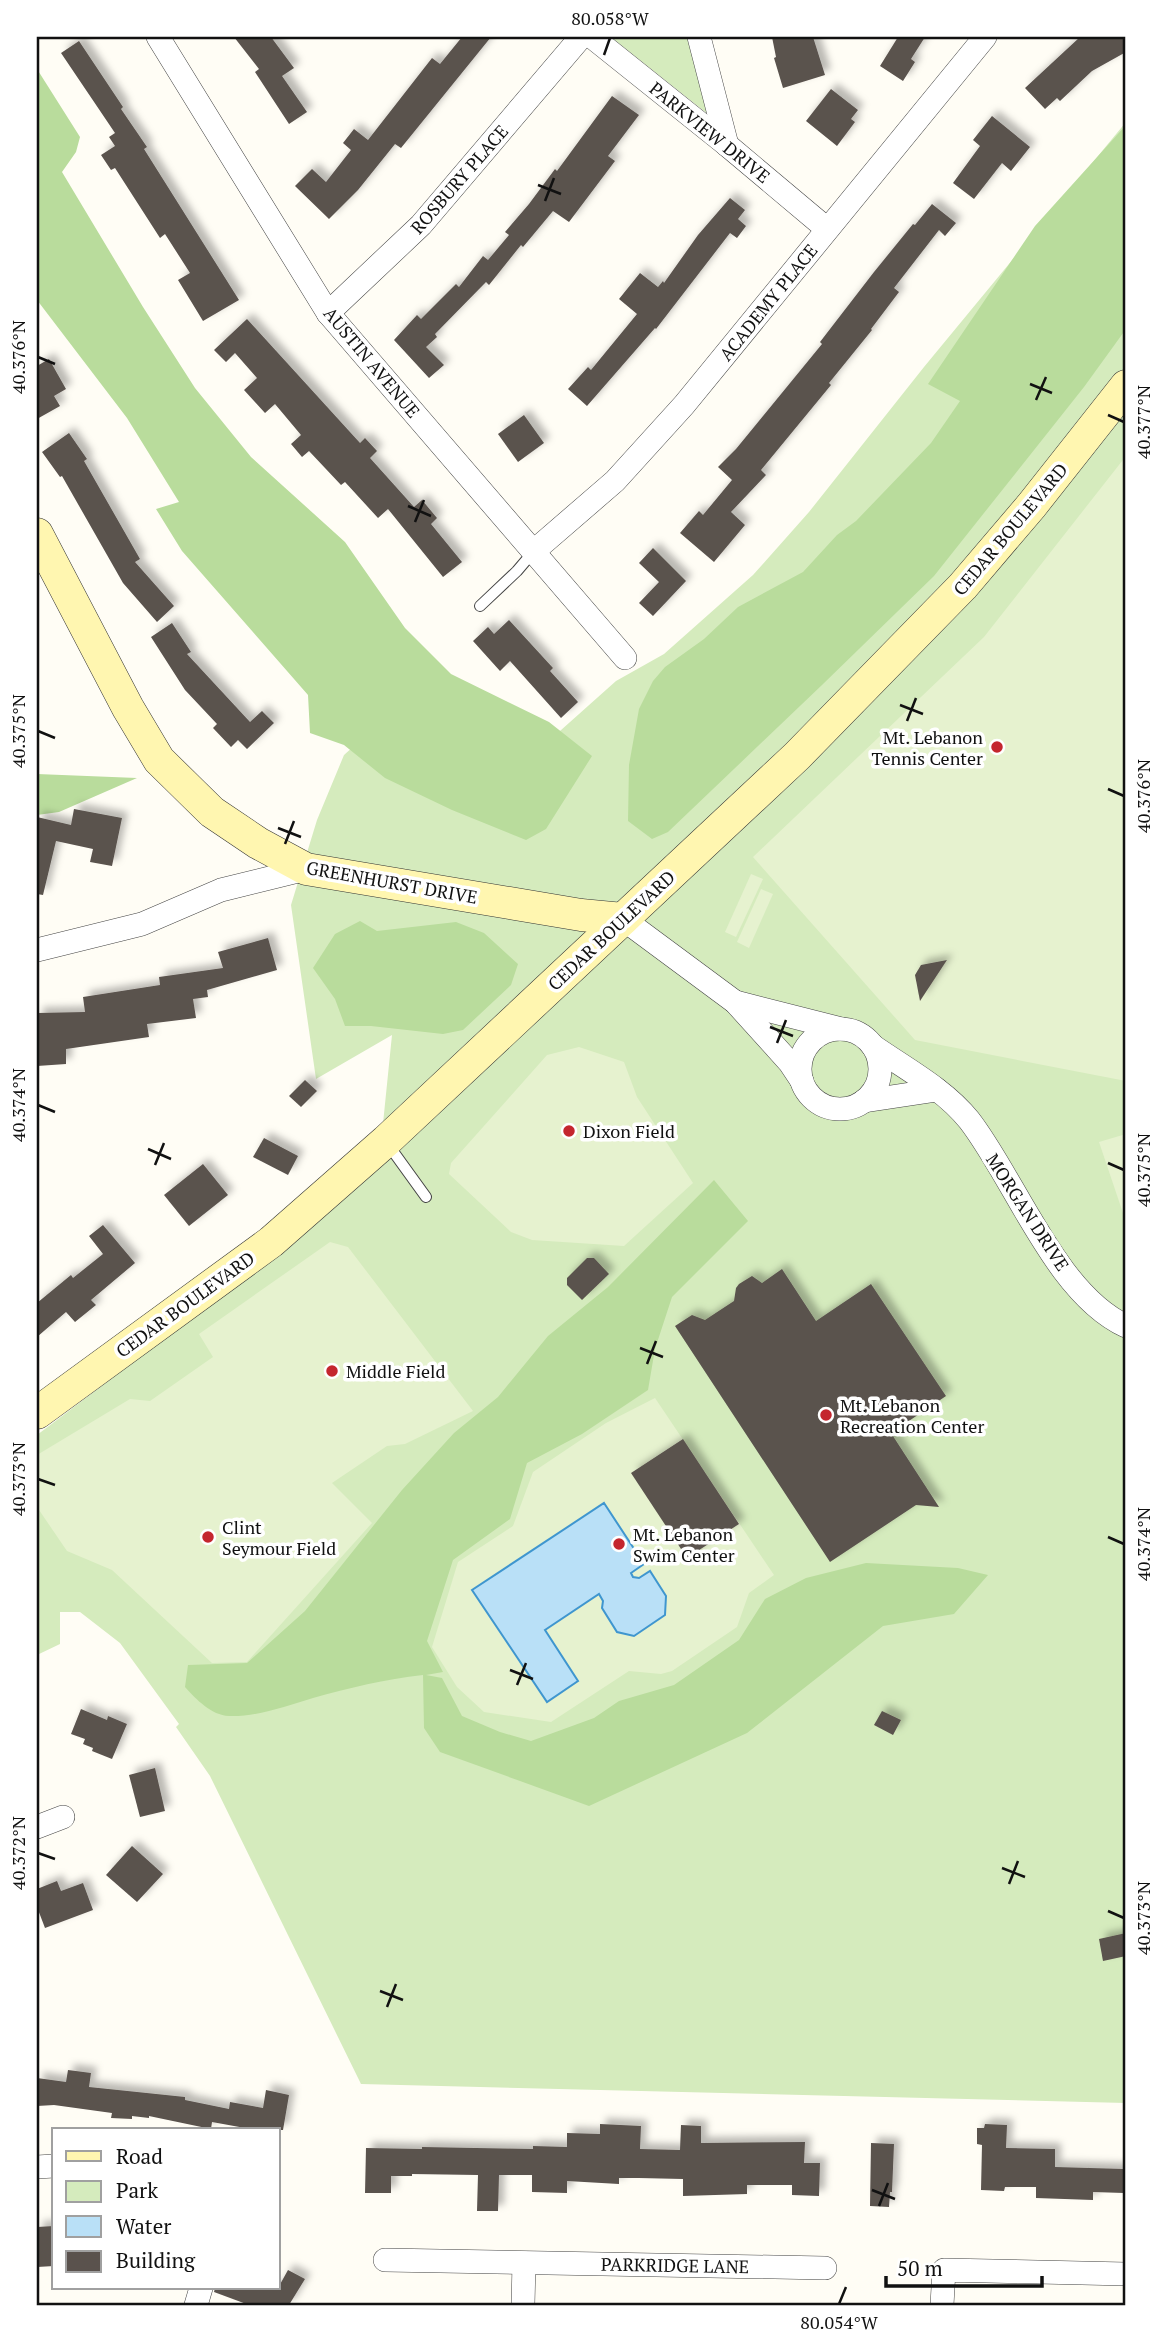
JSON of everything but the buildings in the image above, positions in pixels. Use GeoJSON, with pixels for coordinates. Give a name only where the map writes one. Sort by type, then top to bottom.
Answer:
{"type":"FeatureCollection","features":[{"type":"Feature","properties":{"kind":"street","name":"AUSTIN AVENUE"},"geometry":{"type":"LineString","coordinates":[[158,37],[328,313],[625,658]]}},
{"type":"Feature","properties":{"kind":"street","name":"ROSBURY PLACE"},"geometry":{"type":"LineString","coordinates":[[328,313],[421,225],[581,37]]}},
{"type":"Feature","properties":{"kind":"street","name":"PARKVIEW DRIVE"},"geometry":{"type":"LineString","coordinates":[[592,37],[827,229]]}},
{"type":"Feature","properties":{"kind":"street"},"geometry":{"type":"LineString","coordinates":[[699,37],[727,145]]}},
{"type":"Feature","properties":{"kind":"street","name":"ACADEMY PLACE"},"geometry":{"type":"LineString","coordinates":[[534,551],[624,472],[684,405],[985,37]]}},
{"type":"Feature","properties":{"kind":"street","name":"CEDAR BOULEVARD"},"geometry":{"type":"LineString","coordinates":[[37,1413],[271,1242],[386,1140],[797,756],[951,599],[1032,505],[1126,386]]}},
{"type":"Feature","properties":{"kind":"street","name":"GREENHURST DRIVE"},"geometry":{"type":"LineString","coordinates":[[37,534],[128,708],[159,760],[212,813],[258,843],[306,869],[582,915],[623,919]]}},
{"type":"Feature","properties":{"kind":"street"},"geometry":{"type":"LineString","coordinates":[[37,950],[142,924],[221,890],[306,869]]}},
{"type":"Feature","properties":{"kind":"street"},"geometry":{"type":"LineString","coordinates":[[623,919],[735,1002],[790,1063],[808,1093],[817,1101],[828,1107],[841,1109],[853,1107],[873,1092],[880,1069],[878,1056],[873,1046],[854,1031],[735,1002]]}},
{"type":"Feature","properties":{"kind":"street"},"geometry":{"type":"LineString","coordinates":[[802,1081],[800,1069],[808,1044],[830,1030],[843,1029]]}},
{"type":"Feature","properties":{"kind":"street","name":"MORGAN DRIVE"},"geometry":{"type":"LineString","coordinates":[[873,1046],[955,1104],[971,1122],[1065,1271],[1090,1299],[1126,1326]]}},
{"type":"Feature","properties":{"kind":"street"},"geometry":{"type":"LineString","coordinates":[[864,1101],[937,1090]]}},
{"type":"Feature","properties":{"kind":"street"},"geometry":{"type":"LineString","coordinates":[[37,1827],[63,1817]]}},
{"type":"Feature","properties":{"kind":"street","name":"PARKRIDGE LANE"},"geometry":{"type":"LineString","coordinates":[[385,2260],[825,2268]]}},
{"type":"Feature","properties":{"kind":"street"},"geometry":{"type":"LineString","coordinates":[[523,2305],[524,2263]]}},
{"type":"Feature","properties":{"kind":"street"},"geometry":{"type":"LineString","coordinates":[[942,2305],[943,2270],[1126,2274]]}},
{"type":"Feature","properties":{"kind":"lane"},"geometry":{"type":"LineString","coordinates":[[480,606],[534,551]]}},
{"type":"Feature","properties":{"kind":"lane"},"geometry":{"type":"LineString","coordinates":[[386,1140],[426,1197]]}},
{"type":"Feature","properties":{"kind":"green space"},"geometry":{"type":"Polygon","coordinates":[[[688,37],[709,115],[612,38],[688,37]]]}},
{"type":"Feature","properties":{"kind":"green space"},"geometry":{"type":"Polygon","coordinates":[[[37,69],[80,137],[76,152],[62,172],[195,388],[251,457],[345,542],[405,628],[451,674],[549,722],[592,756],[546,829],[526,840],[452,810],[385,778],[344,745],[310,733],[308,695],[182,551],[156,509],[179,502],[127,418],[37,300],[37,69]]]}},
{"type":"Feature","properties":{"kind":"green space"},"geometry":{"type":"Polygon","coordinates":[[[1126,122],[1126,2103],[361,2084],[210,1776],[176,1727],[179,1724],[120,1643],[80,1612],[60,1612],[60,1644],[37,1655],[37,1435],[280,1251],[379,1163],[392,1035],[316,1079],[291,905],[317,820],[344,755],[426,681],[514,772],[616,681],[664,654],[753,575],[809,512],[924,367],[1126,122]]]}},
{"type":"Feature","properties":{"kind":"green space"},"geometry":{"type":"Polygon","coordinates":[[[1126,125],[1126,329],[1084,387],[934,576],[668,832],[652,839],[628,821],[629,765],[639,709],[653,681],[665,667],[704,639],[738,607],[803,572],[931,443],[960,401],[928,384],[1035,226],[1126,125]]]}},
{"type":"Feature","properties":{"kind":"green space","name":"Mt. Lebanon Tennis Center"},"geometry":{"type":"Polygon","coordinates":[[[1126,456],[1126,1081],[915,1040],[753,857],[984,637],[1126,456]]]}},
{"type":"Feature","properties":{"kind":"green space"},"geometry":{"type":"Polygon","coordinates":[[[37,774],[137,778],[59,812],[37,815],[37,774]]]}},
{"type":"Feature","properties":{"kind":"green space"},"geometry":{"type":"Polygon","coordinates":[[[751,874],[763,879],[736,937],[725,932],[751,874]]]}},
{"type":"Feature","properties":{"kind":"green space"},"geometry":{"type":"Polygon","coordinates":[[[761,889],[773,894],[749,948],[737,942],[761,889]]]}},
{"type":"Feature","properties":{"kind":"green space"},"geometry":{"type":"Polygon","coordinates":[[[360,921],[377,931],[456,922],[484,933],[518,964],[511,985],[463,1030],[443,1034],[371,1026],[345,1026],[335,999],[313,968],[335,934],[360,921]]]}},
{"type":"Feature","properties":{"kind":"green space","name":"Dixon Field"},"geometry":{"type":"Polygon","coordinates":[[[579,1047],[624,1062],[637,1097],[693,1183],[624,1246],[532,1240],[511,1232],[449,1174],[451,1163],[547,1055],[579,1047]]]}},
{"type":"Feature","properties":{"kind":"green space"},"geometry":{"type":"Polygon","coordinates":[[[1126,1134],[1126,1222],[1099,1142],[1126,1134]]]}},
{"type":"Feature","properties":{"kind":"green space"},"geometry":{"type":"Polygon","coordinates":[[[714,1180],[748,1221],[672,1297],[655,1349],[648,1390],[582,1434],[527,1463],[510,1519],[453,1560],[427,1641],[443,1672],[426,1675],[442,1678],[462,1716],[531,1741],[594,1718],[619,1701],[674,1685],[739,1640],[765,1599],[806,1578],[866,1563],[958,1568],[988,1575],[954,1614],[883,1626],[747,1733],[589,1806],[440,1752],[424,1728],[423,1675],[367,1684],[240,1716],[216,1713],[194,1697],[185,1687],[188,1665],[247,1663],[305,1611],[402,1490],[454,1433],[498,1397],[548,1336],[608,1287],[714,1180]]]}},
{"type":"Feature","properties":{"kind":"green space"},"geometry":{"type":"Polygon","coordinates":[[[330,1242],[348,1247],[473,1411],[405,1444],[387,1446],[332,1483],[372,1523],[247,1662],[212,1663],[112,1570],[67,1551],[37,1507],[37,1455],[130,1399],[150,1401],[213,1357],[199,1334],[330,1242]]]}},
{"type":"Feature","properties":{"kind":"green space","name":"Mt. Lebanon Swim Center"},"geometry":{"type":"Polygon","coordinates":[[[655,1398],[774,1575],[749,1593],[737,1627],[672,1671],[661,1674],[629,1671],[551,1722],[484,1712],[457,1687],[432,1647],[458,1562],[513,1526],[533,1472],[606,1423],[655,1398]]]}},
{"type":"Feature","properties":{"kind":"water"},"geometry":{"type":"Polygon","coordinates":[[[604,1503],[644,1564],[631,1573],[633,1577],[639,1578],[650,1571],[666,1596],[665,1615],[634,1636],[617,1632],[602,1608],[603,1601],[599,1594],[545,1630],[578,1681],[547,1702],[472,1590],[604,1503]]]}},
{"type":"Feature","properties":{"kind":"place","name":"Mt. Lebanon Tennis Center"},"geometry":{"type":"Point","coordinates":[997,747]}},
{"type":"Feature","properties":{"kind":"place","name":"Dixon Field"},"geometry":{"type":"Point","coordinates":[569,1131]}},
{"type":"Feature","properties":{"kind":"place","name":"Middle Field"},"geometry":{"type":"Point","coordinates":[332,1371]}},
{"type":"Feature","properties":{"kind":"place","name":"Mt. Lebanon Recreation Center"},"geometry":{"type":"Point","coordinates":[826,1415]}},
{"type":"Feature","properties":{"kind":"place","name":"Clint Seymour Field"},"geometry":{"type":"Point","coordinates":[208,1537]}},
{"type":"Feature","properties":{"kind":"place","name":"Mt. Lebanon Swim Center"},"geometry":{"type":"Point","coordinates":[619,1544]}}]}
